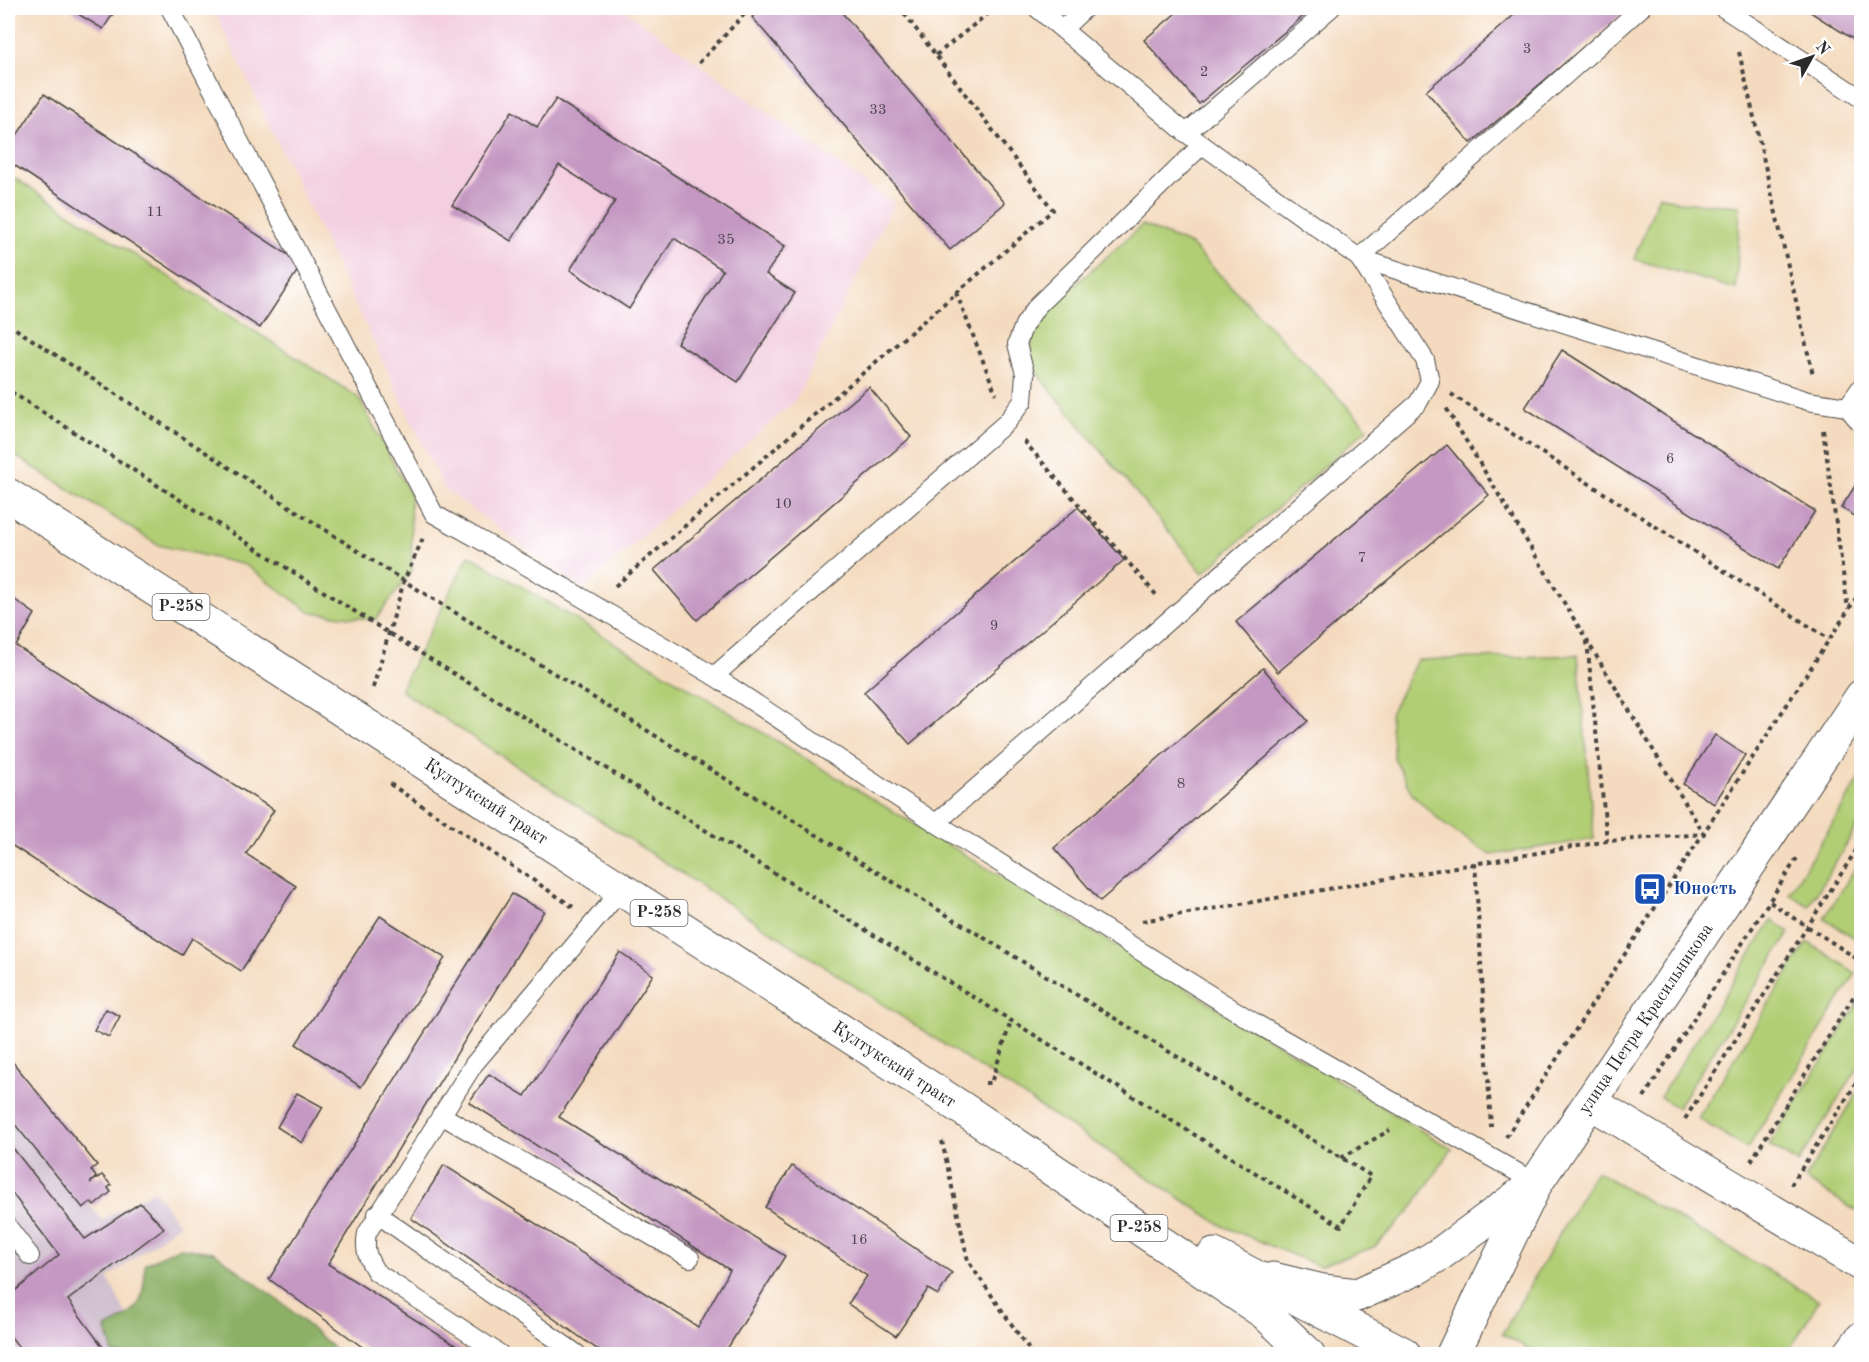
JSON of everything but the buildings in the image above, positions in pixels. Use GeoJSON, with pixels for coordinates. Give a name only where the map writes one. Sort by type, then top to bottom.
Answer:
{"type":"FeatureCollection","features":[{"type":"Feature","properties":{"kind":"main road","name":"Култукский тракт"},"geometry":{"type":"LineString","coordinates":[[8,495],[963,1109]]}},
{"type":"Feature","properties":{"kind":"main road","name":"улица Петра Красильникова"},"geometry":{"type":"LineString","coordinates":[[1453,1354],[1536,1183],[1862,696]]}},
{"type":"Feature","properties":{"kind":"main road"},"geometry":{"type":"LineString","coordinates":[[1590,1102],[1862,1265]]}},
{"type":"Feature","properties":{"kind":"main road","name":"Р-258"},"geometry":{"type":"LineString","coordinates":[[963,1109],[1243,1272],[1404,1354]]}},
{"type":"Feature","properties":{"kind":"main road","name":"Р-258"},"geometry":{"type":"LineString","coordinates":[[963,1109],[1265,1313],[1308,1354]]}},
{"type":"Feature","properties":{"kind":"main road"},"geometry":{"type":"LineString","coordinates":[[1243,1272],[1323,1291],[1357,1295],[1415,1269],[1440,1254],[1536,1183]]}},
{"type":"Feature","properties":{"kind":"main road"},"geometry":{"type":"LineString","coordinates":[[1850,1354],[1862,1338]]}},
{"type":"Feature","properties":{"kind":"lane"},"geometry":{"type":"LineString","coordinates":[[170,8],[434,514],[714,676],[936,823],[1255,1023],[1536,1183]]}},
{"type":"Feature","properties":{"kind":"lane"},"geometry":{"type":"LineString","coordinates":[[1037,8],[1186,133],[1359,258],[1819,402],[1846,407],[1862,425]]}},
{"type":"Feature","properties":{"kind":"lane"},"geometry":{"type":"LineString","coordinates":[[1063,29],[1085,8]]}},
{"type":"Feature","properties":{"kind":"lane"},"geometry":{"type":"LineString","coordinates":[[1186,133],[1331,8]]}},
{"type":"Feature","properties":{"kind":"lane"},"geometry":{"type":"LineString","coordinates":[[1359,258],[1641,8]]}},
{"type":"Feature","properties":{"kind":"lane"},"geometry":{"type":"LineString","coordinates":[[1727,10],[1862,99]]}},
{"type":"Feature","properties":{"kind":"lane"},"geometry":{"type":"LineString","coordinates":[[714,676],[1007,422],[1023,401],[1025,374],[1017,344],[1024,325],[1036,306],[1202,145]]}},
{"type":"Feature","properties":{"kind":"lane"},"geometry":{"type":"LineString","coordinates":[[936,823],[1418,403],[1430,381],[1425,360],[1359,258]]}},
{"type":"Feature","properties":{"kind":"lane"},"geometry":{"type":"LineString","coordinates":[[1846,407],[1862,386]]}},
{"type":"Feature","properties":{"kind":"lane"},"geometry":{"type":"LineString","coordinates":[[500,1354],[376,1272],[368,1260],[365,1246],[367,1233],[474,1064],[622,889]]}},
{"type":"Feature","properties":{"kind":"lane"},"geometry":{"type":"LineString","coordinates":[[441,1115],[690,1258]]}},
{"type":"Feature","properties":{"kind":"lane"},"geometry":{"type":"LineString","coordinates":[[377,1214],[577,1354]]}},
{"type":"Feature","properties":{"kind":"lane"},"geometry":{"type":"LineString","coordinates":[[8,1227],[30,1256]]}},
{"type":"Feature","properties":{"kind":"path"},"geometry":{"type":"LineString","coordinates":[[699,63],[750,8]]}},
{"type":"Feature","properties":{"kind":"path"},"geometry":{"type":"LineString","coordinates":[[594,605],[1053,210],[900,8]]}},
{"type":"Feature","properties":{"kind":"path"},"geometry":{"type":"LineString","coordinates":[[936,55],[995,8]]}},
{"type":"Feature","properties":{"kind":"path"},"geometry":{"type":"LineString","coordinates":[[1727,10],[1819,402],[1848,610]]}},
{"type":"Feature","properties":{"kind":"path"},"geometry":{"type":"LineString","coordinates":[[956,292],[1007,422],[1174,615]]}},
{"type":"Feature","properties":{"kind":"path"},"geometry":{"type":"LineString","coordinates":[[8,324],[404,581],[1371,1176],[1341,1226],[387,632],[8,390]]}},
{"type":"Feature","properties":{"kind":"path"},"geometry":{"type":"LineString","coordinates":[[1430,381],[1704,834]]}},
{"type":"Feature","properties":{"kind":"path"},"geometry":{"type":"LineString","coordinates":[[1430,381],[1829,639]]}},
{"type":"Feature","properties":{"kind":"path"},"geometry":{"type":"LineString","coordinates":[[373,688],[387,632],[404,581],[434,514]]}},
{"type":"Feature","properties":{"kind":"path"},"geometry":{"type":"LineString","coordinates":[[1492,1158],[1862,589]]}},
{"type":"Feature","properties":{"kind":"path"},"geometry":{"type":"LineString","coordinates":[[1587,638],[1607,841]]}},
{"type":"Feature","properties":{"kind":"path"},"geometry":{"type":"LineString","coordinates":[[387,782],[594,922]]}},
{"type":"Feature","properties":{"kind":"path"},"geometry":{"type":"LineString","coordinates":[[1103,927],[1607,841],[1704,834]]}},
{"type":"Feature","properties":{"kind":"path"},"geometry":{"type":"LineString","coordinates":[[1683,1122],[1862,841]]}},
{"type":"Feature","properties":{"kind":"path"},"geometry":{"type":"LineString","coordinates":[[1474,863],[1492,1158]]}},
{"type":"Feature","properties":{"kind":"path"},"geometry":{"type":"LineString","coordinates":[[1643,1099],[1770,903],[1862,962]]}},
{"type":"Feature","properties":{"kind":"path"},"geometry":{"type":"LineString","coordinates":[[1751,1162],[1862,983]]}},
{"type":"Feature","properties":{"kind":"path"},"geometry":{"type":"LineString","coordinates":[[1791,1186],[1862,1074]]}},
{"type":"Feature","properties":{"kind":"path"},"geometry":{"type":"LineString","coordinates":[[1341,1158],[1416,1114]]}},
{"type":"Feature","properties":{"kind":"path"},"geometry":{"type":"LineString","coordinates":[[942,1141],[968,1261],[1032,1354]]}},
{"type":"Feature","properties":{"kind":"shaded area"},"geometry":{"type":"Polygon","coordinates":[[[213,8],[622,8],[894,203],[795,401],[583,589],[444,489],[213,8]]]}},
{"type":"Feature","properties":{"kind":"shaded area"},"geometry":{"type":"Polygon","coordinates":[[[8,1104],[102,1220],[154,1190],[179,1224],[108,1278],[146,1354],[8,1354],[8,1104]]]}},
{"type":"Feature","properties":{"kind":"green space"},"geometry":{"type":"Polygon","coordinates":[[[8,174],[358,397],[410,494],[412,571],[375,620],[310,612],[245,565],[158,545],[8,451],[8,174]]]}},
{"type":"Feature","properties":{"kind":"green space"},"geometry":{"type":"Polygon","coordinates":[[[1659,195],[1678,202],[1740,206],[1736,289],[1634,259],[1659,195]]]}},
{"type":"Feature","properties":{"kind":"green space"},"geometry":{"type":"Polygon","coordinates":[[[1142,225],[1191,245],[1368,428],[1203,573],[1029,364],[1034,322],[1142,225]]]}},
{"type":"Feature","properties":{"kind":"green space"},"geometry":{"type":"Polygon","coordinates":[[[469,555],[1452,1149],[1409,1212],[1374,1247],[1319,1266],[1223,1226],[400,690],[469,555]]]}},
{"type":"Feature","properties":{"kind":"green space"},"geometry":{"type":"Polygon","coordinates":[[[1578,655],[1594,839],[1491,855],[1446,826],[1412,794],[1394,758],[1390,714],[1417,660],[1578,655]]]}},
{"type":"Feature","properties":{"kind":"green space"},"geometry":{"type":"Polygon","coordinates":[[[1861,777],[1861,820],[1809,906],[1789,894],[1861,777]]]}},
{"type":"Feature","properties":{"kind":"green space"},"geometry":{"type":"Polygon","coordinates":[[[1861,859],[1861,942],[1824,918],[1861,859]]]}},
{"type":"Feature","properties":{"kind":"green space"},"geometry":{"type":"Polygon","coordinates":[[[1772,920],[1790,932],[1677,1108],[1660,1097],[1772,920]]]}},
{"type":"Feature","properties":{"kind":"green space"},"geometry":{"type":"Polygon","coordinates":[[[1807,942],[1856,973],[1747,1149],[1698,1118],[1807,942]]]}},
{"type":"Feature","properties":{"kind":"green space"},"geometry":{"type":"Polygon","coordinates":[[[1861,999],[1861,1063],[1798,1163],[1769,1145],[1861,999]]]}},
{"type":"Feature","properties":{"kind":"green space"},"geometry":{"type":"Polygon","coordinates":[[[1861,1087],[1862,1203],[1856,1211],[1805,1179],[1861,1087]]]}},
{"type":"Feature","properties":{"kind":"green space"},"geometry":{"type":"Polygon","coordinates":[[[1596,1171],[1819,1300],[1787,1354],[1538,1354],[1502,1334],[1596,1171]]]}},
{"type":"Feature","properties":{"kind":"green space"},"geometry":{"type":"Polygon","coordinates":[[[178,1248],[214,1252],[287,1307],[340,1354],[113,1354],[106,1328],[127,1316],[139,1304],[145,1264],[178,1248]]]}},
{"type":"Feature","properties":{"kind":"place","name":"Юность"},"geometry":{"type":"Point","coordinates":[1650,889]}}]}
